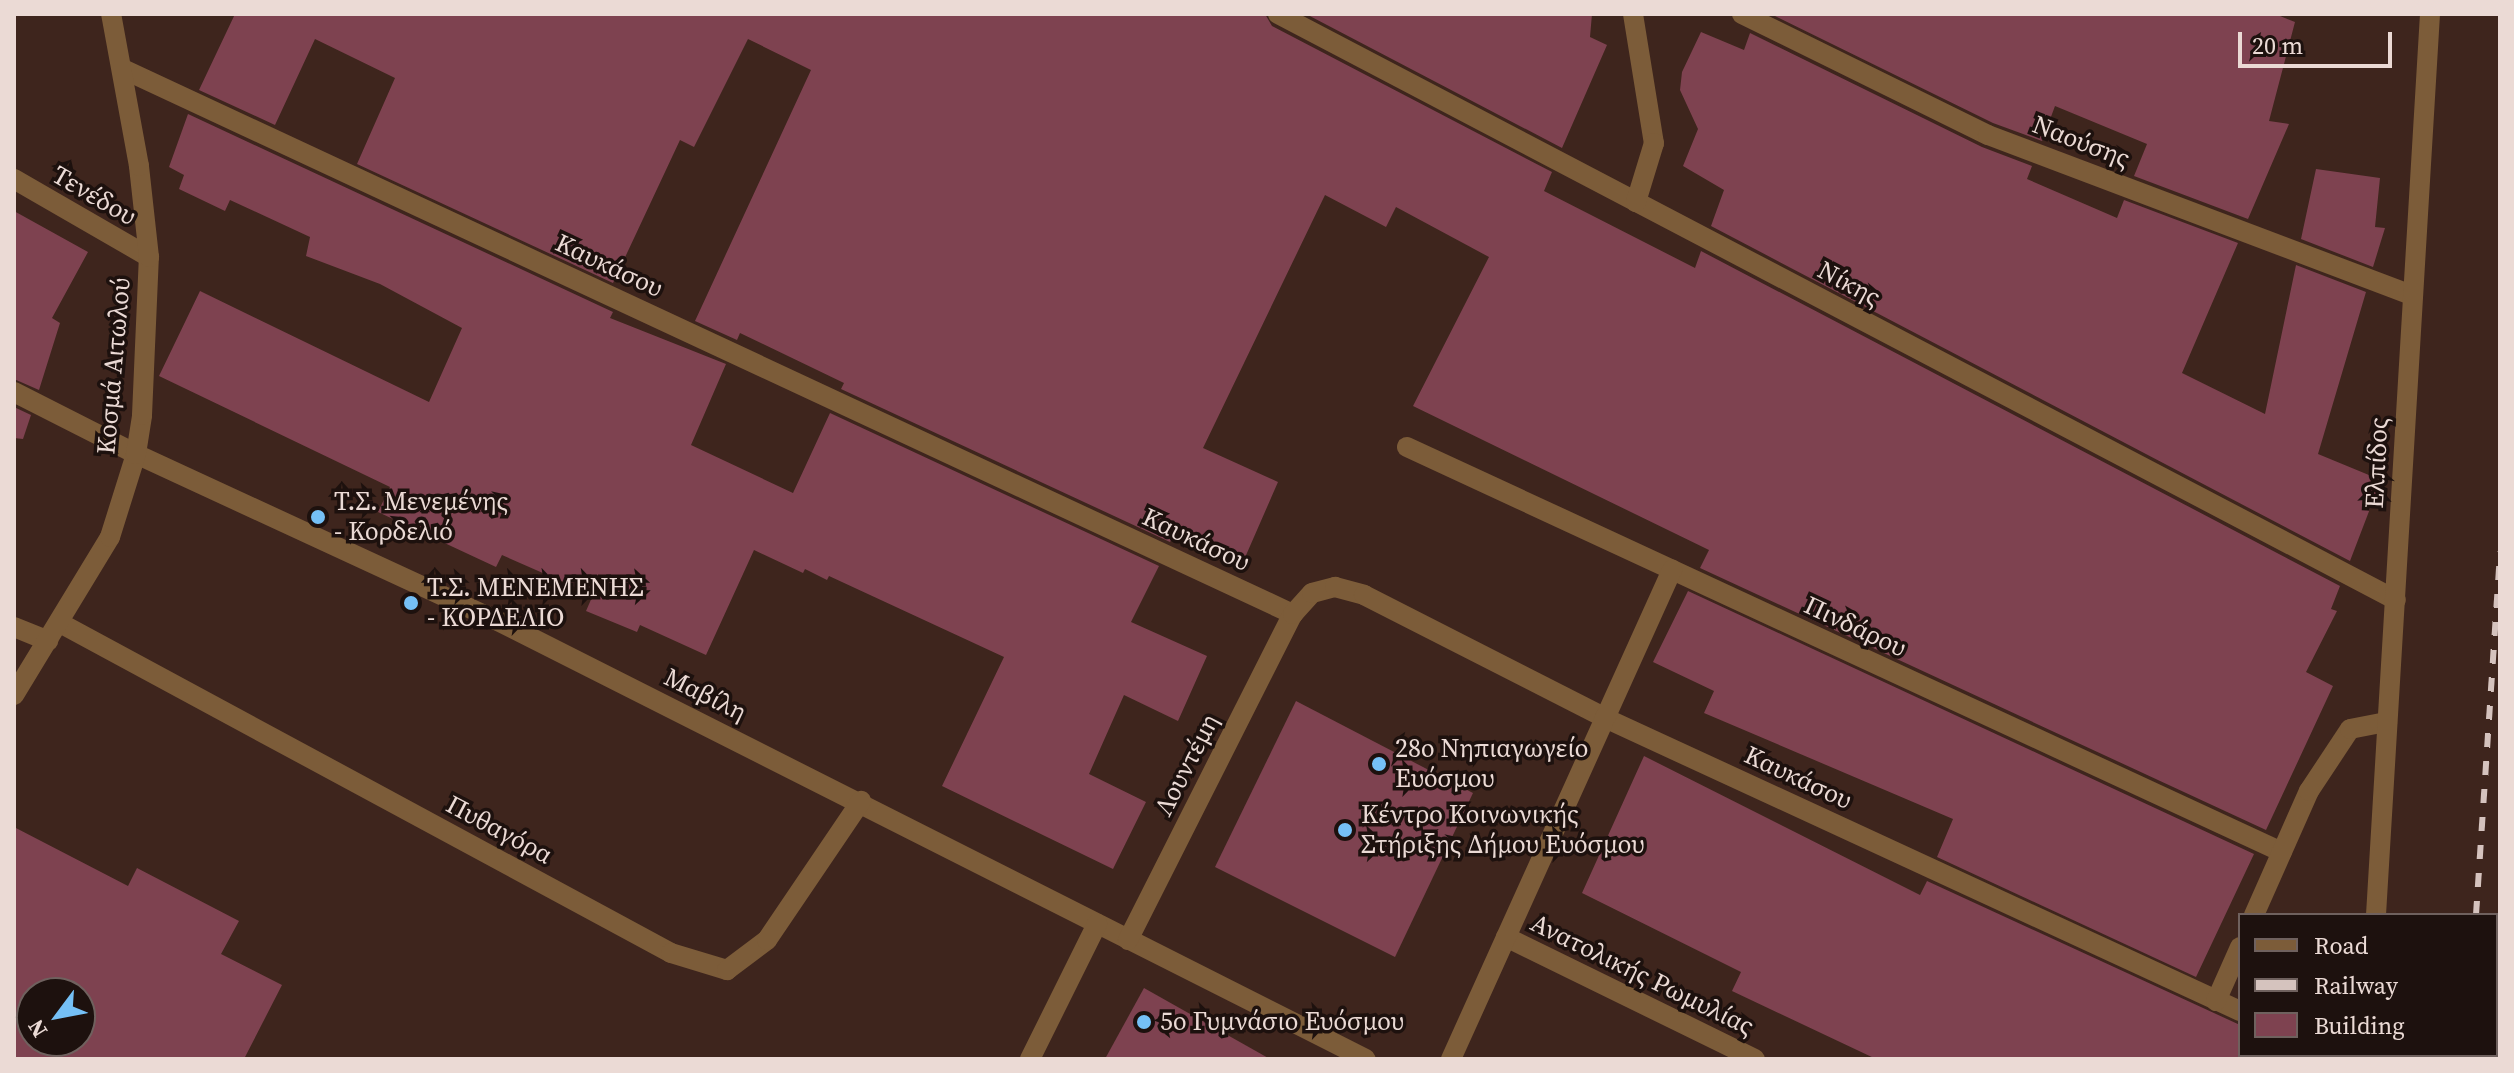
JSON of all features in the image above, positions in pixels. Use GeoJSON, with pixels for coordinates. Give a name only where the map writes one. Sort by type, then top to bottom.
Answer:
{"type":"FeatureCollection","features":[{"type":"Feature","properties":{"kind":"street","name":"Κοσμά Αιτωλού"},"geometry":{"type":"LineString","coordinates":[[14,695],[110,537],[136,454],[149,257],[123,69],[111,14]]}},
{"type":"Feature","properties":{"kind":"street","name":"Νίκης"},"geometry":{"type":"LineString","coordinates":[[1278,14],[2396,600]]}},
{"type":"Feature","properties":{"kind":"street"},"geometry":{"type":"LineString","coordinates":[[1633,14],[1654,143],[1636,202]]}},
{"type":"Feature","properties":{"kind":"street","name":"Ναούσης"},"geometry":{"type":"LineString","coordinates":[[1742,14],[1988,135],[2412,295]]}},
{"type":"Feature","properties":{"kind":"street","name":"Ελπίδος"},"geometry":{"type":"LineString","coordinates":[[2376,913],[2396,600],[2426,15]]}},
{"type":"Feature","properties":{"kind":"street","name":"Καυκάσου"},"geometry":{"type":"LineString","coordinates":[[123,69],[1293,614],[1312,593],[1335,587],[1353,590],[1605,718],[2238,1010]]}},
{"type":"Feature","properties":{"kind":"street","name":"Τενέδου"},"geometry":{"type":"LineString","coordinates":[[14,179],[149,257]]}},
{"type":"Feature","properties":{"kind":"street","name":"Μαβίλη"},"geometry":{"type":"LineString","coordinates":[[14,392],[136,454],[496,620],[861,801],[1366,1059]]}},
{"type":"Feature","properties":{"kind":"street","name":"Πινδάρου"},"geometry":{"type":"LineString","coordinates":[[1407,447],[2282,852]]}},
{"type":"Feature","properties":{"kind":"street"},"geometry":{"type":"LineString","coordinates":[[1451,1059],[1672,570]]}},
{"type":"Feature","properties":{"kind":"street","name":"Λουντέμη"},"geometry":{"type":"LineString","coordinates":[[1128,940],[1293,614]]}},
{"type":"Feature","properties":{"kind":"street","name":"Πυθαγόρα"},"geometry":{"type":"LineString","coordinates":[[60,623],[671,953],[727,970],[767,940],[861,801]]}},
{"type":"Feature","properties":{"kind":"street"},"geometry":{"type":"LineString","coordinates":[[14,627],[48,641]]}},
{"type":"Feature","properties":{"kind":"street"},"geometry":{"type":"LineString","coordinates":[[2255,913],[2309,791],[2350,729],[2387,722]]}},
{"type":"Feature","properties":{"kind":"street"},"geometry":{"type":"LineString","coordinates":[[1030,1059],[1097,924]]}},
{"type":"Feature","properties":{"kind":"street","name":"Ανατολικής Ρωμυλίας"},"geometry":{"type":"LineString","coordinates":[[1506,937],[1755,1059]]}},
{"type":"Feature","properties":{"kind":"street"},"geometry":{"type":"LineString","coordinates":[[2216,1001],[2238,952]]}},
{"type":"Feature","properties":{"kind":"building"},"geometry":{"type":"Polygon","coordinates":[[[235,14],[1265,14],[1272,26],[1552,172],[1544,191],[1695,268],[1701,251],[2340,586],[2331,609],[2337,611],[2306,672],[2333,686],[2266,830],[1700,568],[1709,550],[1413,406],[1489,257],[1396,207],[1386,227],[1325,195],[1203,448],[1278,482],[1240,569],[1172,539],[1170,542],[841,389],[844,383],[740,333],[737,340],[695,321],[811,70],[748,39],[694,147],[680,140],[613,283],[357,164],[395,78],[315,39],[275,125],[199,90],[235,14]]]}},
{"type":"Feature","properties":{"kind":"building"},"geometry":{"type":"Polygon","coordinates":[[[1306,14],[1592,14],[1590,37],[1607,45],[1562,148],[1306,14]]]}},
{"type":"Feature","properties":{"kind":"building"},"geometry":{"type":"Polygon","coordinates":[[[1771,14],[2275,14],[2295,22],[2269,121],[2289,124],[2248,219],[2134,176],[2147,144],[2055,106],[2042,141],[1993,123],[1771,14]]]}},
{"type":"Feature","properties":{"kind":"building"},"geometry":{"type":"Polygon","coordinates":[[[1701,32],[1744,50],[1750,33],[1982,147],[2032,166],[2027,179],[2117,218],[2124,200],[2238,243],[2182,373],[2265,414],[2296,265],[2366,292],[2318,454],[2381,480],[2350,561],[1711,226],[1724,190],[1683,166],[1698,129],[1680,90],[1682,72],[1701,32]]]}},
{"type":"Feature","properties":{"kind":"building"},"geometry":{"type":"Polygon","coordinates":[[[188,114],[613,312],[610,318],[726,364],[691,445],[793,493],[830,413],[1159,566],[1131,622],[1207,656],[1178,721],[1124,695],[1089,774],[1146,802],[1113,869],[942,786],[1004,657],[829,576],[827,580],[805,569],[803,573],[754,550],[706,655],[640,625],[637,632],[586,611],[593,595],[502,555],[496,567],[378,512],[390,487],[159,376],[200,291],[429,402],[462,328],[380,284],[306,256],[310,237],[230,200],[225,211],[179,189],[184,175],[169,167],[188,114]]]}},
{"type":"Feature","properties":{"kind":"building"},"geometry":{"type":"Polygon","coordinates":[[[2316,169],[2380,178],[2375,227],[2385,228],[2373,267],[2301,239],[2316,169]]]}},
{"type":"Feature","properties":{"kind":"building"},"geometry":{"type":"Polygon","coordinates":[[[14,211],[88,252],[52,318],[60,323],[39,390],[14,379],[14,211]]]}},
{"type":"Feature","properties":{"kind":"building"},"geometry":{"type":"Polygon","coordinates":[[[14,407],[31,415],[23,439],[14,438],[14,407]]]}},
{"type":"Feature","properties":{"kind":"building"},"geometry":{"type":"Polygon","coordinates":[[[1688,591],[2254,854],[2196,977],[1937,857],[1953,819],[1704,713],[1714,691],[1653,662],[1688,591]]]}},
{"type":"Feature","properties":{"kind":"building","name":"Κέντρο Κοινωνικής Στήριξης Δήμου Ευόσμου"},"geometry":{"type":"Polygon","coordinates":[[[1296,701],[1473,793],[1395,957],[1215,867],[1296,701]]]}},
{"type":"Feature","properties":{"kind":"building"},"geometry":{"type":"Polygon","coordinates":[[[1644,756],[1920,895],[1927,881],[2238,1024],[2240,1059],[1876,1059],[1732,991],[1741,972],[1582,893],[1644,756]]]}},
{"type":"Feature","properties":{"kind":"building"},"geometry":{"type":"Polygon","coordinates":[[[14,827],[128,886],[137,868],[239,921],[221,954],[282,985],[244,1059],[14,1059],[14,827]]]}},
{"type":"Feature","properties":{"kind":"building","name":"5ο Γυμνάσιο Ευόσμου"},"geometry":{"type":"Polygon","coordinates":[[[1144,988],[1270,1059],[1105,1059],[1144,988]]]}},
{"type":"Feature","properties":{"kind":"railway"},"geometry":{"type":"LineString","coordinates":[[2476,913],[2500,552]]}},
{"type":"Feature","properties":{"kind":"place","name":"Τ.Σ. Μενεμένης - Κορδελιό"},"geometry":{"type":"Point","coordinates":[318,517]}},
{"type":"Feature","properties":{"kind":"place","name":"Τ.Σ. ΜΕΝΕΜΕΝΗΣ - ΚΟΡΔΕΛΙΟ"},"geometry":{"type":"Point","coordinates":[411,603]}},
{"type":"Feature","properties":{"kind":"place","name":"28ο Νηπιαγωγείο Ευόσμου"},"geometry":{"type":"Point","coordinates":[1379,764]}},
{"type":"Feature","properties":{"kind":"place","name":"Κέντρο Κοινωνικής Στήριξης Δήμου Ευόσμου"},"geometry":{"type":"Point","coordinates":[1345,830]}},
{"type":"Feature","properties":{"kind":"place","name":"5ο Γυμνάσιο Ευόσμου"},"geometry":{"type":"Point","coordinates":[1144,1022]}}]}
